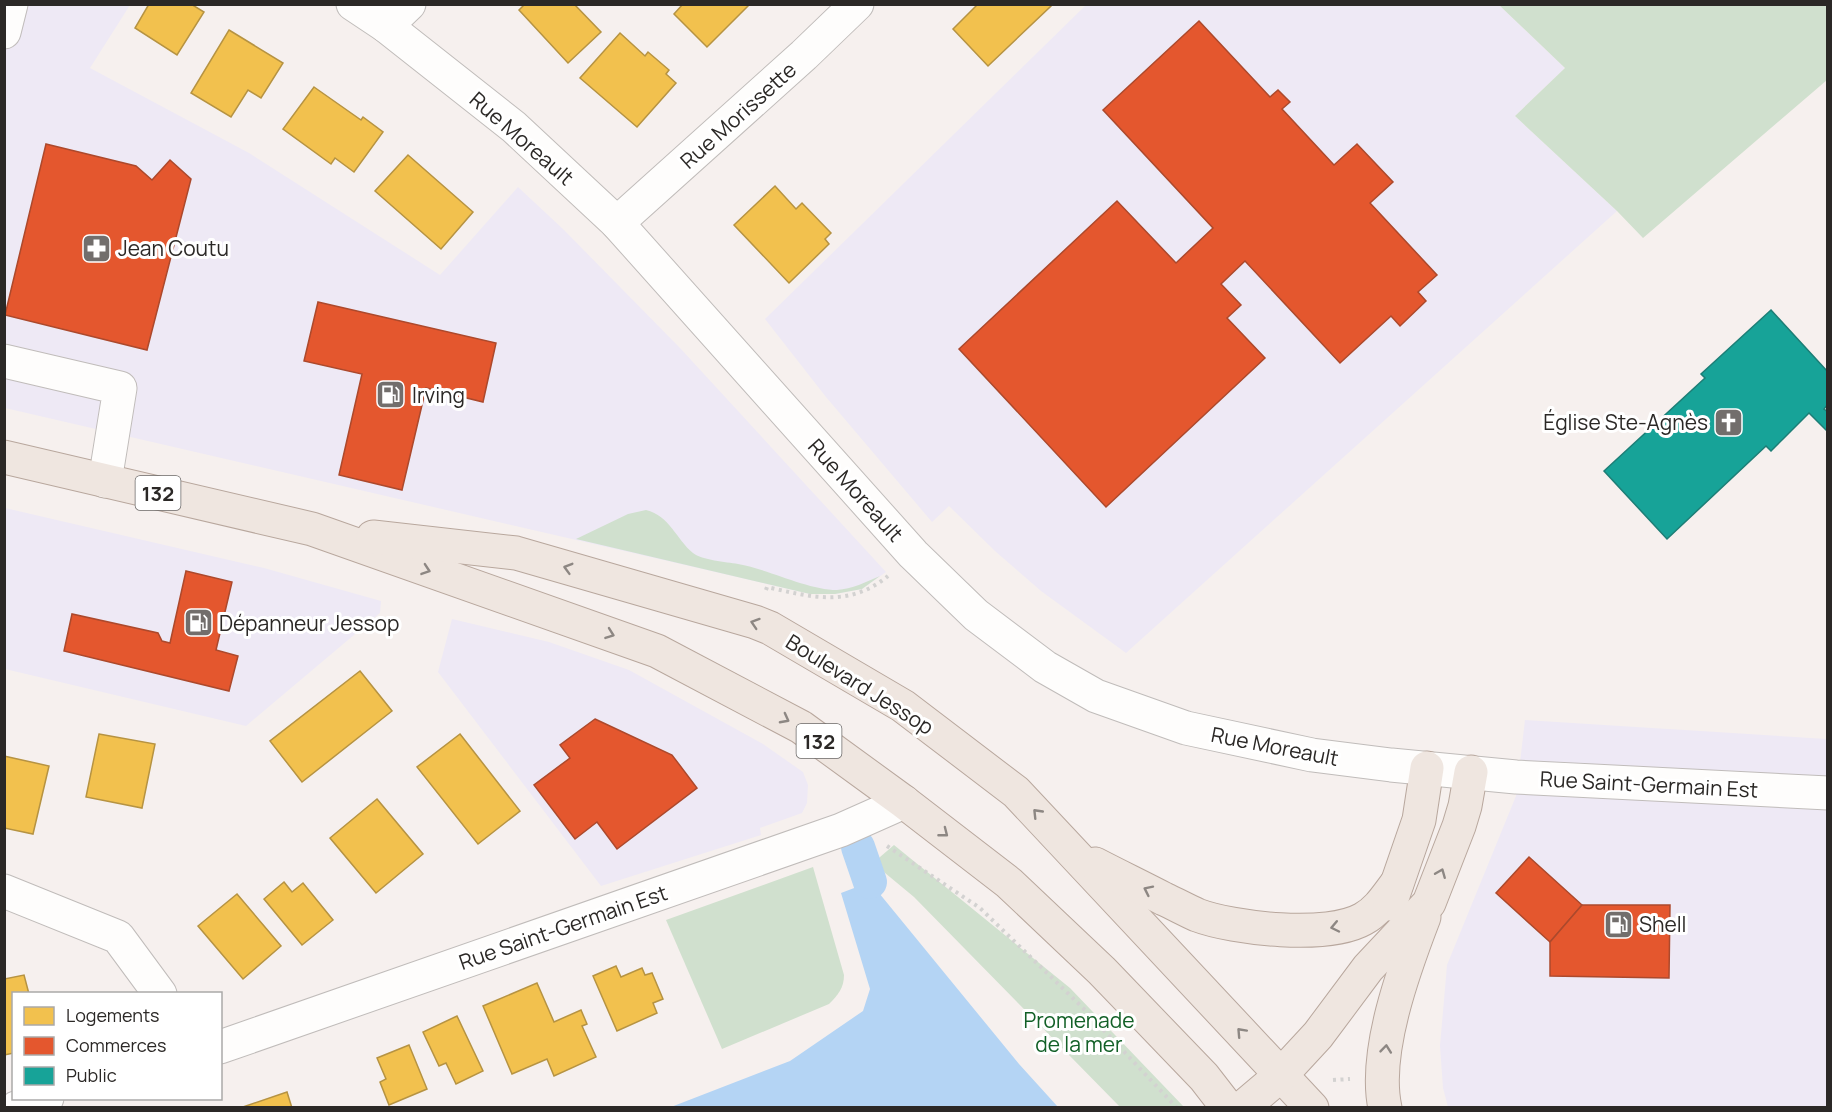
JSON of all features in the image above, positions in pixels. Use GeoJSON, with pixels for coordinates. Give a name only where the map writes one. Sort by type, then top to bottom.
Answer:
{"type":"FeatureCollection","features":[{"type":"Feature","properties":{"kind":"main road","name":"Boulevard Jessop"},"geometry":{"type":"LineString","coordinates":[[4,457],[312,529],[516,554],[770,628],[903,706],[1016,792],[1281,1075]]}},
{"type":"Feature","properties":{"kind":"main road","name":"Boulevard Jessop"},"geometry":{"type":"LineString","coordinates":[[312,529],[657,651],[801,727],[904,802],[1009,884],[1110,980],[1204,1077],[1228,1107]]}},
{"type":"Feature","properties":{"kind":"main road"},"geometry":{"type":"LineString","coordinates":[[1368,968],[1419,820],[1427,768]]}},
{"type":"Feature","properties":{"kind":"main road"},"geometry":{"type":"LineString","coordinates":[[1385,1107],[1383,1077],[1386,1043],[1406,965],[1460,826],[1471,772]]}},
{"type":"Feature","properties":{"kind":"main road"},"geometry":{"type":"LineString","coordinates":[[1077,856],[1198,915],[1234,924],[1304,932],[1334,928],[1362,920],[1380,906],[1397,883]]}},
{"type":"Feature","properties":{"kind":"main road"},"geometry":{"type":"LineString","coordinates":[[1242,1107],[1281,1075],[1318,1035],[1368,968],[1429,903]]}},
{"type":"Feature","properties":{"kind":"main road","name":"132"},"geometry":{"type":"LineString","coordinates":[[1281,1075],[1312,1107]]}},
{"type":"Feature","properties":{"kind":"street"},"geometry":{"type":"LineString","coordinates":[[4,32],[11,4]]}},
{"type":"Feature","properties":{"kind":"street","name":"Rue Moreault"},"geometry":{"type":"LineString","coordinates":[[353,4],[397,15],[617,223],[913,554],[976,615],[1045,667],[1096,696],[1186,728],[1312,756],[1471,772]]}},
{"type":"Feature","properties":{"kind":"street","name":"Rue Morissette"},"geometry":{"type":"LineString","coordinates":[[617,223],[857,4]]}},
{"type":"Feature","properties":{"kind":"street"},"geometry":{"type":"LineString","coordinates":[[4,361],[120,388],[105,481]]}},
{"type":"Feature","properties":{"kind":"street","name":"Rue Saint-Germain Est"},"geometry":{"type":"LineString","coordinates":[[1471,772],[1516,777],[1827,793]]}},
{"type":"Feature","properties":{"kind":"street","name":"Rue Saint-Germain Est"},"geometry":{"type":"LineString","coordinates":[[222,1046],[841,830],[904,802]]}},
{"type":"Feature","properties":{"kind":"street"},"geometry":{"type":"LineString","coordinates":[[4,891],[118,937],[159,992]]}},
{"type":"Feature","properties":{"kind":"street"},"geometry":{"type":"LineString","coordinates":[[16,1107],[40,1100]]}},
{"type":"Feature","properties":{"kind":"path"},"geometry":{"type":"LineString","coordinates":[[754,622],[767,587],[828,598],[857,594],[882,580],[913,554]]}},
{"type":"Feature","properties":{"kind":"path"},"geometry":{"type":"LineString","coordinates":[[853,824],[980,908],[1083,1008],[1178,1107]]}},
{"type":"Feature","properties":{"kind":"shaded area"},"geometry":{"type":"Polygon","coordinates":[[[5,5],[130,5],[90,68],[249,153],[440,275],[518,187],[564,230],[680,348],[886,572],[862,589],[835,594],[810,594],[5,408],[5,5]]]}},
{"type":"Feature","properties":{"kind":"shaded area"},"geometry":{"type":"Polygon","coordinates":[[[1086,5],[1499,5],[1565,68],[1515,116],[1617,211],[1126,653],[1041,591],[995,551],[949,506],[932,522],[826,397],[765,319],[1086,5]]]}},
{"type":"Feature","properties":{"kind":"shaded area"},"geometry":{"type":"Polygon","coordinates":[[[5,508],[264,568],[381,601],[380,613],[246,726],[5,669],[5,508]]]}},
{"type":"Feature","properties":{"kind":"shaded area"},"geometry":{"type":"Polygon","coordinates":[[[452,619],[549,642],[629,670],[763,744],[803,772],[808,785],[807,803],[802,813],[760,828],[761,835],[601,886],[438,672],[452,619]]]}},
{"type":"Feature","properties":{"kind":"shaded area"},"geometry":{"type":"Polygon","coordinates":[[[1525,720],[1827,739],[1827,1107],[1448,1107],[1443,1088],[1440,1046],[1447,965],[1516,796],[1525,720]]]}},
{"type":"Feature","properties":{"kind":"green space"},"geometry":{"type":"Polygon","coordinates":[[[1499,5],[1827,5],[1827,80],[1643,238],[1515,116],[1565,68],[1499,5]]]}},
{"type":"Feature","properties":{"kind":"green space"},"geometry":{"type":"Polygon","coordinates":[[[646,510],[661,517],[693,553],[702,557],[750,567],[826,589],[848,588],[880,576],[862,589],[835,594],[810,594],[576,539],[628,514],[646,510]]]}},
{"type":"Feature","properties":{"kind":"green space","name":"Promenade de la mer"},"geometry":{"type":"Polygon","coordinates":[[[894,845],[1070,988],[1184,1107],[1120,1107],[914,897],[873,863],[894,845]]]}},
{"type":"Feature","properties":{"kind":"green space"},"geometry":{"type":"Polygon","coordinates":[[[813,867],[844,975],[842,988],[829,1004],[722,1049],[666,920],[813,867]]]}},
{"type":"Feature","properties":{"kind":"water"},"geometry":{"type":"Polygon","coordinates":[[[870,882],[1019,1064],[1058,1107],[671,1107],[790,1061],[863,1011],[870,989],[841,893],[870,882]]]}},
{"type":"Feature","properties":{"kind":"building: Logements"},"geometry":{"type":"Polygon","coordinates":[[[149,4],[191,4],[204,12],[177,55],[135,28],[149,4]]]}},
{"type":"Feature","properties":{"kind":"building: Logements"},"geometry":{"type":"Polygon","coordinates":[[[525,4],[574,4],[601,32],[568,63],[519,10],[525,4]]]}},
{"type":"Feature","properties":{"kind":"building: Logements"},"geometry":{"type":"Polygon","coordinates":[[[683,4],[750,4],[707,47],[674,14],[683,4]]]}},
{"type":"Feature","properties":{"kind":"building: Logements"},"geometry":{"type":"Polygon","coordinates":[[[978,4],[1050,4],[1051,6],[988,66],[953,29],[978,4]]]}},
{"type":"Feature","properties":{"kind":"building: Logements"},"geometry":{"type":"Polygon","coordinates":[[[229,30],[283,63],[261,98],[248,90],[231,117],[191,93],[229,30]]]}},
{"type":"Feature","properties":{"kind":"building: Logements"},"geometry":{"type":"Polygon","coordinates":[[[620,33],[645,56],[648,52],[669,70],[666,74],[676,83],[637,127],[580,78],[620,33]]]}},
{"type":"Feature","properties":{"kind":"building: Logements"},"geometry":{"type":"Polygon","coordinates":[[[314,87],[361,120],[363,117],[383,132],[354,172],[335,158],[331,164],[283,129],[314,87]]]}},
{"type":"Feature","properties":{"kind":"building: Logements"},"geometry":{"type":"Polygon","coordinates":[[[408,155],[473,212],[441,249],[375,191],[408,155]]]}},
{"type":"Feature","properties":{"kind":"building: Logements"},"geometry":{"type":"Polygon","coordinates":[[[775,186],[796,209],[802,203],[831,233],[825,239],[829,244],[789,283],[734,225],[775,186]]]}},
{"type":"Feature","properties":{"kind":"building: Logements"},"geometry":{"type":"Polygon","coordinates":[[[360,671],[392,711],[302,782],[270,741],[360,671]]]}},
{"type":"Feature","properties":{"kind":"building: Logements"},"geometry":{"type":"Polygon","coordinates":[[[99,734],[155,744],[142,808],[86,797],[99,734]]]}},
{"type":"Feature","properties":{"kind":"building: Logements"},"geometry":{"type":"Polygon","coordinates":[[[460,734],[520,811],[478,844],[417,767],[460,734]]]}},
{"type":"Feature","properties":{"kind":"building: Logements"},"geometry":{"type":"Polygon","coordinates":[[[4,756],[49,766],[33,834],[4,828],[4,756]]]}},
{"type":"Feature","properties":{"kind":"building: Logements"},"geometry":{"type":"Polygon","coordinates":[[[377,799],[423,854],[376,893],[330,838],[377,799]]]}},
{"type":"Feature","properties":{"kind":"building: Logements"},"geometry":{"type":"Polygon","coordinates":[[[284,882],[292,892],[303,883],[333,920],[302,945],[264,899],[284,882]]]}},
{"type":"Feature","properties":{"kind":"building: Logements"},"geometry":{"type":"Polygon","coordinates":[[[237,894],[281,946],[243,979],[198,926],[237,894]]]}},
{"type":"Feature","properties":{"kind":"building: Logements"},"geometry":{"type":"Polygon","coordinates":[[[616,966],[621,977],[642,968],[645,975],[652,973],[663,999],[653,1003],[657,1013],[617,1031],[593,976],[616,966]]]}},
{"type":"Feature","properties":{"kind":"building: Logements"},"geometry":{"type":"Polygon","coordinates":[[[24,975],[28,992],[12,992],[12,1053],[4,1055],[4,979],[24,975]]]}},
{"type":"Feature","properties":{"kind":"building: Logements"},"geometry":{"type":"Polygon","coordinates":[[[537,983],[554,1022],[581,1010],[587,1024],[582,1026],[596,1057],[554,1076],[547,1059],[512,1074],[483,1006],[537,983]]]}},
{"type":"Feature","properties":{"kind":"building: Logements"},"geometry":{"type":"Polygon","coordinates":[[[457,1016],[483,1071],[456,1084],[446,1063],[439,1066],[423,1032],[457,1016]]]}},
{"type":"Feature","properties":{"kind":"building: Logements"},"geometry":{"type":"Polygon","coordinates":[[[409,1045],[427,1089],[389,1105],[380,1082],[386,1079],[377,1058],[409,1045]]]}},
{"type":"Feature","properties":{"kind":"building: Logements"},"geometry":{"type":"Polygon","coordinates":[[[287,1092],[292,1108],[240,1108],[287,1092]]]}},
{"type":"Feature","properties":{"kind":"building: Commerces"},"geometry":{"type":"Polygon","coordinates":[[[1199,21],[1270,97],[1278,90],[1290,102],[1282,109],[1334,165],[1357,144],[1393,182],[1370,203],[1437,275],[1418,292],[1426,301],[1400,326],[1391,316],[1340,363],[1245,261],[1221,284],[1241,305],[1227,318],[1265,358],[1106,507],[959,349],[1117,201],[1176,263],[1213,228],[1103,110],[1199,21]]]}},
{"type":"Feature","properties":{"kind":"building: Commerces","name":"Jean Coutu"},"geometry":{"type":"Polygon","coordinates":[[[46,144],[136,166],[152,180],[170,160],[191,179],[147,350],[5,315],[46,144]]]}},
{"type":"Feature","properties":{"kind":"building: Commerces","name":"Irving"},"geometry":{"type":"Polygon","coordinates":[[[318,302],[496,343],[483,402],[426,388],[402,490],[339,475],[362,374],[304,361],[318,302]]]}},
{"type":"Feature","properties":{"kind":"building: Commerces","name":"Dépanneur Jessop"},"geometry":{"type":"Polygon","coordinates":[[[186,571],[232,582],[216,650],[238,656],[229,691],[64,651],[72,614],[158,633],[162,641],[170,643],[186,571]]]}},
{"type":"Feature","properties":{"kind":"building: Commerces"},"geometry":{"type":"Polygon","coordinates":[[[595,719],[672,755],[697,788],[617,849],[597,822],[575,839],[534,785],[570,758],[560,745],[595,719]]]}},
{"type":"Feature","properties":{"kind":"building: Commerces"},"geometry":{"type":"Polygon","coordinates":[[[1529,857],[1582,905],[1550,942],[1496,893],[1529,857]]]}},
{"type":"Feature","properties":{"kind":"building: Commerces","name":"Shell"},"geometry":{"type":"Polygon","coordinates":[[[1582,905],[1670,905],[1669,978],[1550,976],[1550,942],[1582,905]]]}},
{"type":"Feature","properties":{"kind":"building: Public","name":"Église Ste-Agnès"},"geometry":{"type":"Polygon","coordinates":[[[1771,310],[1828,372],[1828,404],[1824,409],[1828,412],[1828,432],[1809,413],[1771,451],[1766,446],[1667,539],[1604,471],[1705,378],[1701,374],[1771,310]]]}},
{"type":"Feature","properties":{"kind":"waterway"},"geometry":{"type":"LineString","coordinates":[[858,847],[870,882]]}},
{"type":"Feature","properties":{"kind":"place","name":"Jean Coutu"},"geometry":{"type":"Point","coordinates":[97,248]}},
{"type":"Feature","properties":{"kind":"place","name":"Irving"},"geometry":{"type":"Point","coordinates":[391,395]}},
{"type":"Feature","properties":{"kind":"place","name":"Église Ste-Agnès"},"geometry":{"type":"Point","coordinates":[1729,422]}},
{"type":"Feature","properties":{"kind":"place","name":"Dépanneur Jessop"},"geometry":{"type":"Point","coordinates":[198,623]}},
{"type":"Feature","properties":{"kind":"place","name":"Shell"},"geometry":{"type":"Point","coordinates":[1618,924]}}]}
